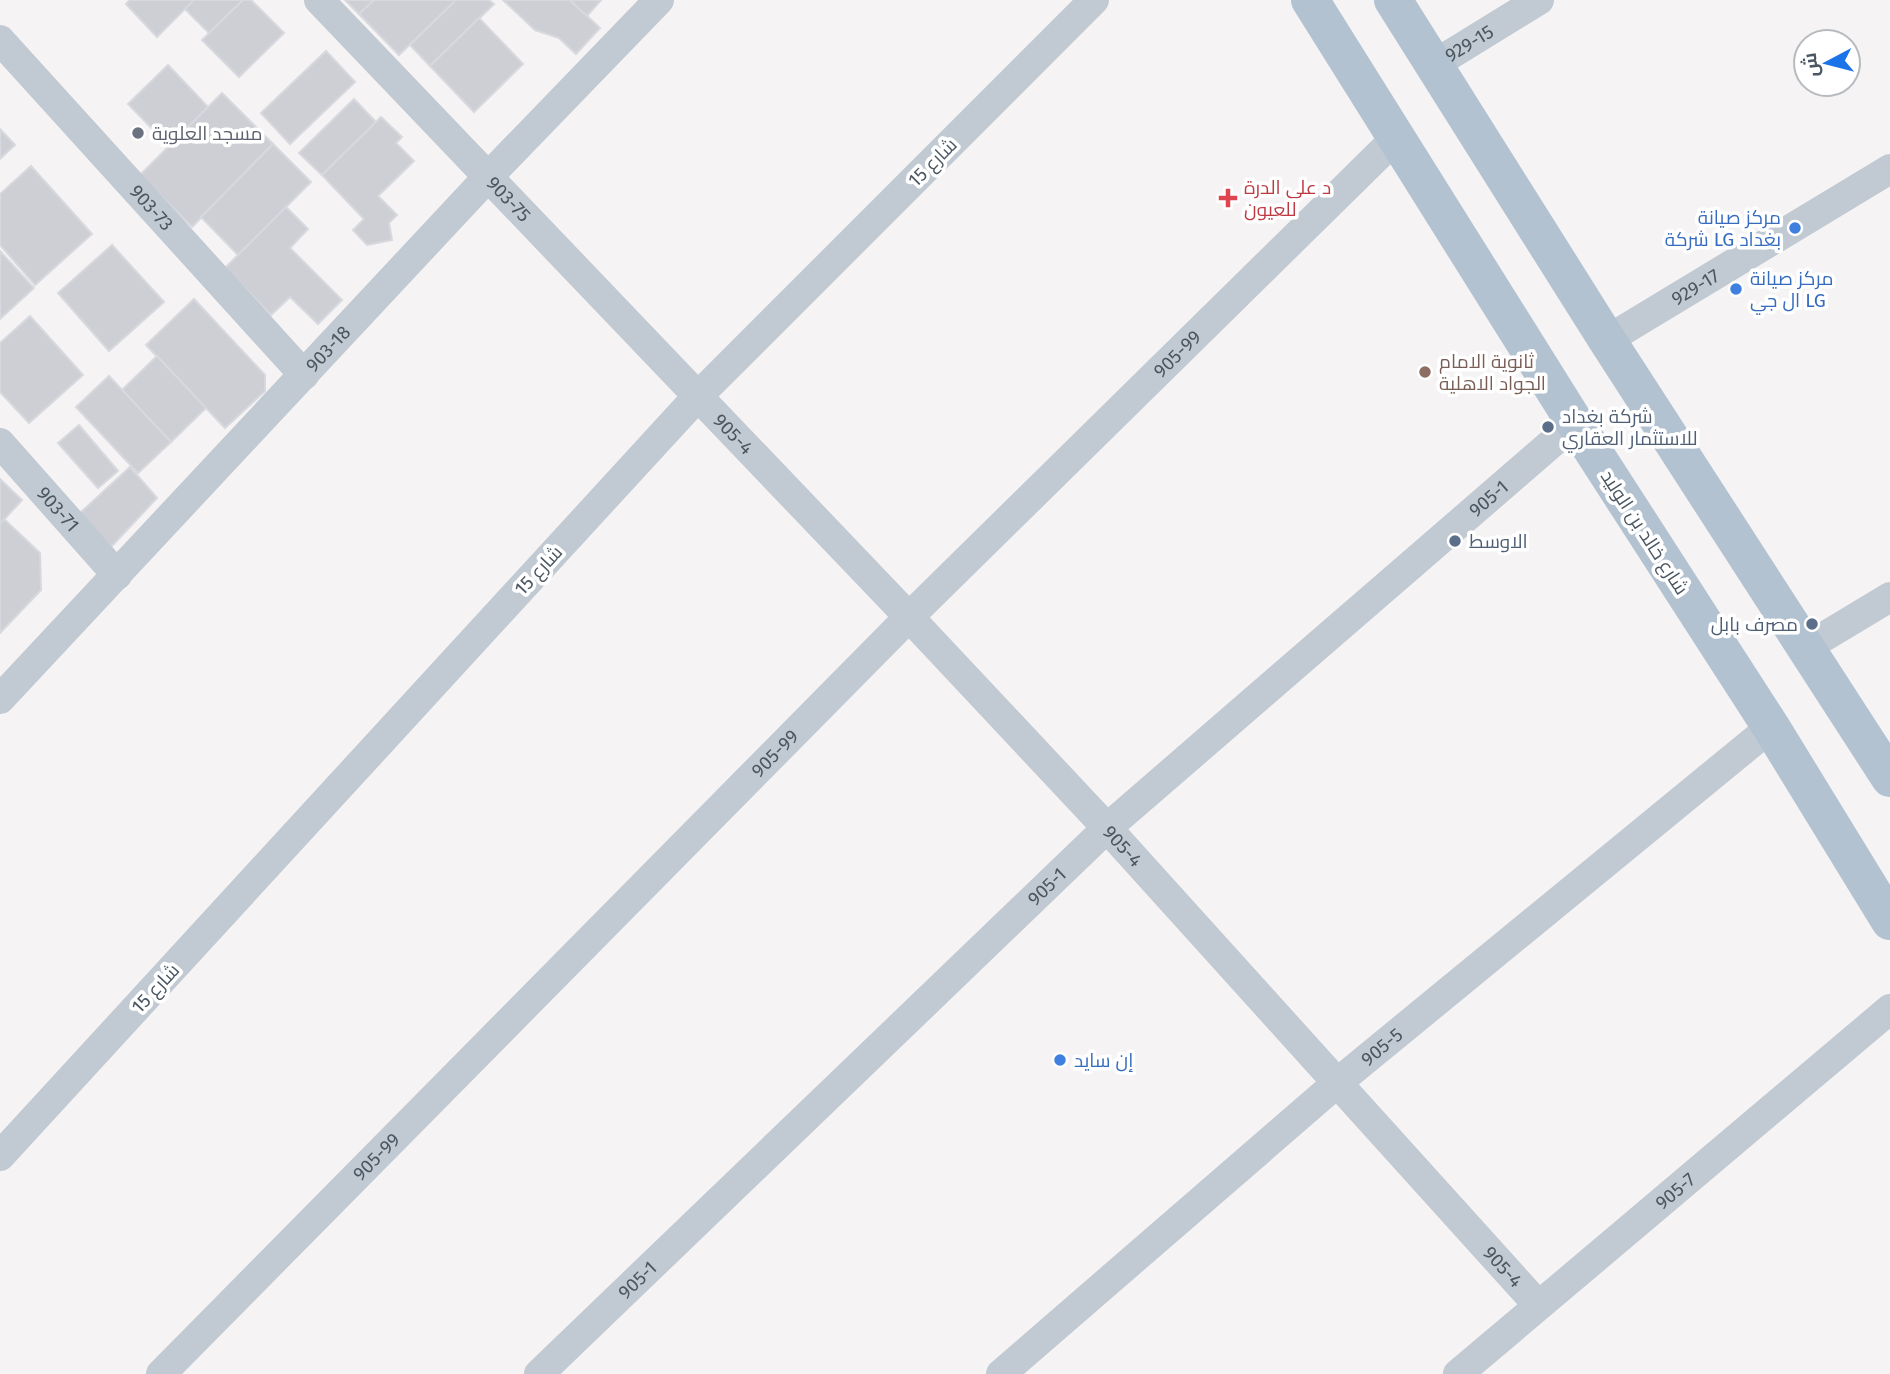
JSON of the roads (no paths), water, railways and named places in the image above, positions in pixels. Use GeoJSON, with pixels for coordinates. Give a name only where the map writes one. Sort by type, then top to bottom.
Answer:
{"type":"FeatureCollection","features":[{"type":"Feature","properties":{"kind":"main road","name":"شارع خالد بن الوليد"},"geometry":{"type":"LineString","coordinates":[[1310,0],[1575,423],[1771,727],[1890,921]]}},
{"type":"Feature","properties":{"kind":"main road"},"geometry":{"type":"LineString","coordinates":[[1392,0],[1435,64],[1607,340],[1890,778]]}},
{"type":"Feature","properties":{"kind":"street","name":"903-75"},"geometry":{"type":"LineString","coordinates":[[319,0],[698,396]]}},
{"type":"Feature","properties":{"kind":"street","name":"903-18"},"geometry":{"type":"LineString","coordinates":[[0,699],[487,178],[659,0]]}},
{"type":"Feature","properties":{"kind":"street","name":"شارع 15"},"geometry":{"type":"LineString","coordinates":[[0,1156],[698,396],[1094,0]]}},
{"type":"Feature","properties":{"kind":"street","name":"929-15"},"geometry":{"type":"LineString","coordinates":[[1435,64],[1539,0]]}},
{"type":"Feature","properties":{"kind":"street","name":"903-73"},"geometry":{"type":"LineString","coordinates":[[0,40],[304,375]]}},
{"type":"Feature","properties":{"kind":"street","name":"905-99"},"geometry":{"type":"LineString","coordinates":[[161,1374],[909,617],[1396,138]]}},
{"type":"Feature","properties":{"kind":"street","name":"929-17"},"geometry":{"type":"LineString","coordinates":[[1607,340],[1890,169]]}},
{"type":"Feature","properties":{"kind":"street","name":"905-4"},"geometry":{"type":"LineString","coordinates":[[698,396],[1107,828],[1538,1305]]}},
{"type":"Feature","properties":{"kind":"street","name":"905-1"},"geometry":{"type":"LineString","coordinates":[[539,1374],[1107,828],[1575,423]]}},
{"type":"Feature","properties":{"kind":"street","name":"903-71"},"geometry":{"type":"LineString","coordinates":[[0,443],[117,575]]}},
{"type":"Feature","properties":{"kind":"street"},"geometry":{"type":"LineString","coordinates":[[1807,647],[1890,597]]}},
{"type":"Feature","properties":{"kind":"street","name":"905-5"},"geometry":{"type":"LineString","coordinates":[[1001,1374],[1336,1083],[1771,727]]}},
{"type":"Feature","properties":{"kind":"street","name":"905-7"},"geometry":{"type":"LineString","coordinates":[[1458,1374],[1890,1009]]}},
{"type":"Feature","properties":{"kind":"place","name":"مسجد العلوية"},"geometry":{"type":"Point","coordinates":[138,133]}},
{"type":"Feature","properties":{"kind":"place","name":"د علي الدرة للعيون"},"geometry":{"type":"Point","coordinates":[1228,198]}},
{"type":"Feature","properties":{"kind":"place","name":"مركز صيانة شركة LG بغداد"},"geometry":{"type":"Point","coordinates":[1795,228]}},
{"type":"Feature","properties":{"kind":"place","name":"مركز صيانة ال جي LG"},"geometry":{"type":"Point","coordinates":[1736,289]}},
{"type":"Feature","properties":{"kind":"place","name":"ثانوية الامام الجواد الاهلية"},"geometry":{"type":"Point","coordinates":[1425,372]}},
{"type":"Feature","properties":{"kind":"place","name":"شركة بغداد للاستثمار العقاري"},"geometry":{"type":"Point","coordinates":[1548,427]}},
{"type":"Feature","properties":{"kind":"place","name":"الاوسط"},"geometry":{"type":"Point","coordinates":[1455,541]}},
{"type":"Feature","properties":{"kind":"place","name":"مصرف بابل"},"geometry":{"type":"Point","coordinates":[1812,624]}},
{"type":"Feature","properties":{"kind":"place","name":"إن سايد"},"geometry":{"type":"Point","coordinates":[1060,1060]}}]}
